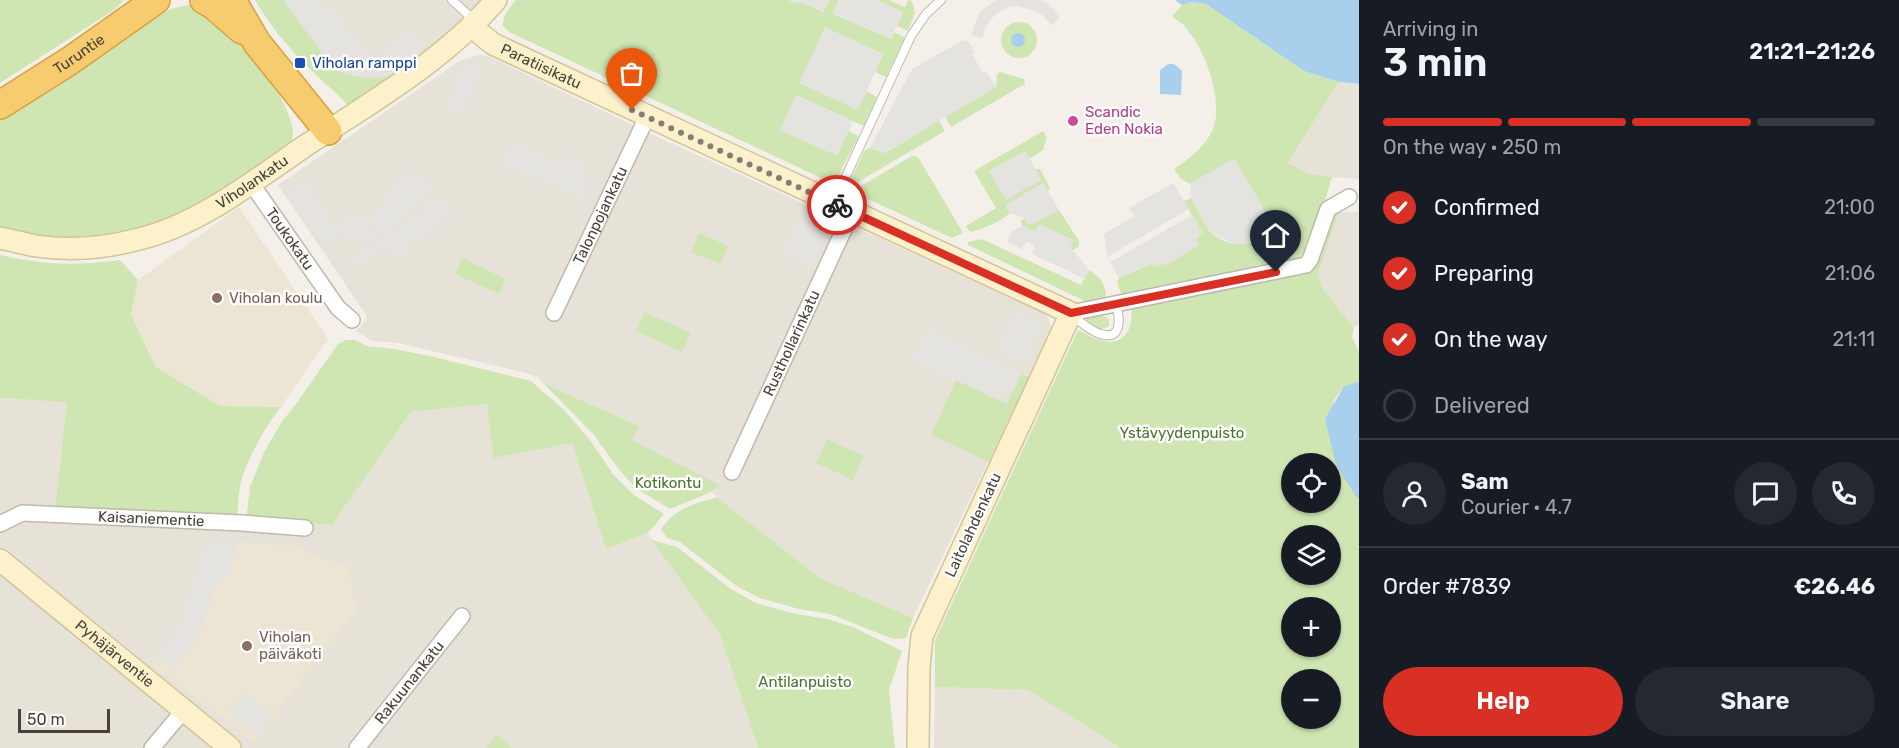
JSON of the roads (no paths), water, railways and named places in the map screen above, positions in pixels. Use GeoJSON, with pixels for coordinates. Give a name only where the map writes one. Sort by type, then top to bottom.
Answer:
{"type":"FeatureCollection","features":[{"type":"Feature","properties":{"kind":"highway"},"geometry":{"type":"LineString","coordinates":[[204,0],[257,43]]}},
{"type":"Feature","properties":{"kind":"highway"},"geometry":{"type":"LineString","coordinates":[[232,0],[257,43],[278,71],[303,125],[321,136]]}},
{"type":"Feature","properties":{"kind":"highway","name":"Turuntie"},"geometry":{"type":"LineString","coordinates":[[0,105],[160,1]]}},
{"type":"Feature","properties":{"kind":"street","name":"Viholankatu"},"geometry":{"type":"LineString","coordinates":[[0,238],[35,246],[86,248],[140,239],[176,226],[217,205],[251,183],[436,57],[474,24],[496,0]]}},
{"type":"Feature","properties":{"kind":"street","name":"Paratiisikatu"},"geometry":{"type":"LineString","coordinates":[[474,24],[493,44],[1071,313]]}},
{"type":"Feature","properties":{"kind":"street","name":"Talonpojankatu"},"geometry":{"type":"LineString","coordinates":[[554,313],[647,117]]}},
{"type":"Feature","properties":{"kind":"street","name":"Toukokatu"},"geometry":{"type":"LineString","coordinates":[[251,183],[338,308],[352,320]]}},
{"type":"Feature","properties":{"kind":"street"},"geometry":{"type":"LineString","coordinates":[[1071,313],[1306,265],[1310,260],[1328,210],[1349,197]]}},
{"type":"Feature","properties":{"kind":"street","name":"Rusthollarinkatu"},"geometry":{"type":"LineString","coordinates":[[732,472],[842,207]]}},
{"type":"Feature","properties":{"kind":"street","name":"Laitolahdenkatu"},"geometry":{"type":"LineString","coordinates":[[918,748],[919,667],[922,636],[1071,313]]}},
{"type":"Feature","properties":{"kind":"street","name":"Kaisaniementie"},"geometry":{"type":"LineString","coordinates":[[0,524],[22,513],[305,528]]}},
{"type":"Feature","properties":{"kind":"street","name":"Pyhäjärventie"},"geometry":{"type":"LineString","coordinates":[[0,560],[230,748]]}},
{"type":"Feature","properties":{"kind":"street","name":"Rakuunankatu"},"geometry":{"type":"LineString","coordinates":[[357,748],[462,616]]}},
{"type":"Feature","properties":{"kind":"street"},"geometry":{"type":"LineString","coordinates":[[152,748],[184,710]]}},
{"type":"Feature","properties":{"kind":"lane"},"geometry":{"type":"LineString","coordinates":[[452,0],[474,24]]}},
{"type":"Feature","properties":{"kind":"lane"},"geometry":{"type":"LineString","coordinates":[[842,207],[911,36],[937,1]]}},
{"type":"Feature","properties":{"kind":"lane"},"geometry":{"type":"LineString","coordinates":[[1071,313],[1088,328],[1108,336],[1114,334],[1119,325],[1116,304]]}},
{"type":"Feature","properties":{"kind":"water"},"geometry":{"type":"Polygon","coordinates":[[[1175,0],[1359,0],[1359,84],[1339,82],[1304,71],[1206,4],[1192,2],[1182,5],[1175,0]]]}},
{"type":"Feature","properties":{"kind":"water"},"geometry":{"type":"Polygon","coordinates":[[[1018,33],[1023,35],[1025,40],[1023,45],[1018,47],[1013,45],[1011,40],[1013,35],[1018,33]]]}},
{"type":"Feature","properties":{"kind":"water"},"geometry":{"type":"Polygon","coordinates":[[[1168,64],[1174,64],[1182,71],[1181,95],[1160,94],[1160,70],[1168,64]]]}},
{"type":"Feature","properties":{"kind":"water"},"geometry":{"type":"Polygon","coordinates":[[[1359,382],[1359,498],[1341,473],[1341,453],[1333,453],[1325,419],[1344,386],[1359,382]]]}},
{"type":"Feature","properties":{"kind":"place","name":"Viholan ramppi"},"geometry":{"type":"Point","coordinates":[300,63]}},
{"type":"Feature","properties":{"kind":"place","name":"Scandic Eden Nokia"},"geometry":{"type":"Point","coordinates":[1073,121]}},
{"type":"Feature","properties":{"kind":"place","name":"Viholan koulu"},"geometry":{"type":"Point","coordinates":[217,298]}},
{"type":"Feature","properties":{"kind":"place","name":"Viholan päiväkoti"},"geometry":{"type":"Point","coordinates":[247,646]}},
{"type":"Feature","properties":{"kind":"park label","name":"Ystävyydenpuisto"},"geometry":{"type":"Point","coordinates":[1182,433]}},
{"type":"Feature","properties":{"kind":"park label","name":"Kotikontu"},"geometry":{"type":"Point","coordinates":[668,483]}},
{"type":"Feature","properties":{"kind":"park label","name":"Antilanpuisto"},"geometry":{"type":"Point","coordinates":[805,682]}}]}
